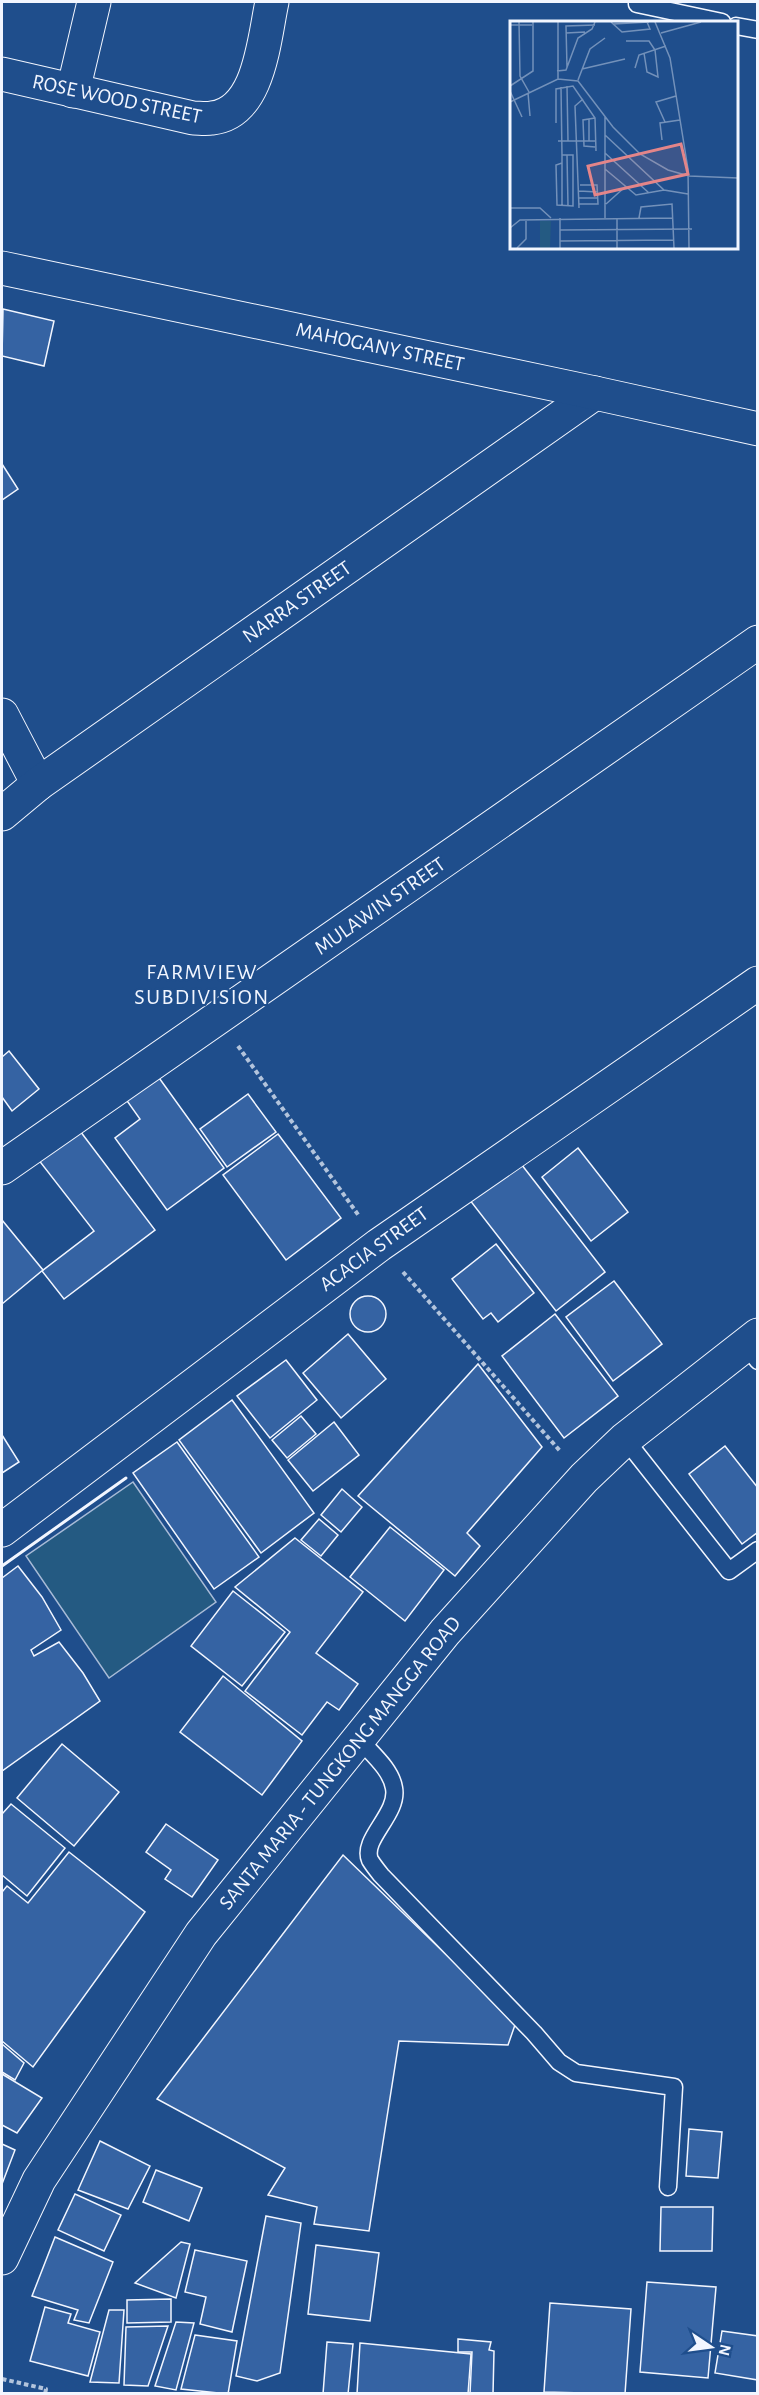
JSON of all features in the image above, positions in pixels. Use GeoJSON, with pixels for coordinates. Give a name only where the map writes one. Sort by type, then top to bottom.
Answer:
{"type":"FeatureCollection","features":[{"type":"Feature","properties":{"kind":"street"},"geometry":{"type":"LineString","coordinates":[[73,91],[94,2]]}},
{"type":"Feature","properties":{"kind":"street","name":"ROSE WOOD STREET"},"geometry":{"type":"LineString","coordinates":[[2,74],[193,118],[214,118],[232,111],[247,96],[255,78],[272,2]]}},
{"type":"Feature","properties":{"kind":"street","name":"MAHOGANY STREET"},"geometry":{"type":"LineString","coordinates":[[2,268],[758,429]]}},
{"type":"Feature","properties":{"kind":"street","name":"NARRA STREET"},"geometry":{"type":"LineString","coordinates":[[2,814],[38,784],[595,393]]}},
{"type":"Feature","properties":{"kind":"street","name":"MULAWIN STREET"},"geometry":{"type":"LineString","coordinates":[[2,1168],[758,642]]}},
{"type":"Feature","properties":{"kind":"street"},"geometry":{"type":"LineString","coordinates":[[2,715],[38,784]]}},
{"type":"Feature","properties":{"kind":"street","name":"ACACIA STREET"},"geometry":{"type":"LineString","coordinates":[[2,1530],[379,1245],[758,983]]}},
{"type":"Feature","properties":{"kind":"street","name":"SANTA MARIA - TUNGKONG MANGGA ROAD"},"geometry":{"type":"LineString","coordinates":[[2,2258],[39,2180],[201,1934],[445,1632],[584,1478],[625,1439],[753,1347]]}},
{"type":"Feature","properties":{"kind":"lane"},"geometry":{"type":"LineString","coordinates":[[637,4],[717,21]]}},
{"type":"Feature","properties":{"kind":"lane"},"geometry":{"type":"LineString","coordinates":[[738,26],[758,30]]}},
{"type":"Feature","properties":{"kind":"lane"},"geometry":{"type":"LineString","coordinates":[[625,1439],[729,1571],[758,1550]]}},
{"type":"Feature","properties":{"kind":"lane"},"geometry":{"type":"LineString","coordinates":[[359,1739],[388,1773],[394,1788],[392,1808],[369,1845],[369,1858],[381,1875],[534,2032],[559,2062],[576,2073],[674,2087],[668,2187]]}},
{"type":"Feature","properties":{"kind":"path"},"geometry":{"type":"LineString","coordinates":[[219,1019],[379,1245],[584,1478]]}},
{"type":"Feature","properties":{"kind":"path"},"geometry":{"type":"LineString","coordinates":[[2,2379],[46,2389],[45,2394]]}},
{"type":"Feature","properties":{"kind":"shaded area"},"geometry":{"type":"Polygon","coordinates":[[[133,1482],[216,1602],[109,1678],[26,1556],[133,1482]]]}},
{"type":"Feature","properties":{"kind":"building"},"geometry":{"type":"Polygon","coordinates":[[[3,309],[54,321],[44,366],[2,356],[3,309]]]}},
{"type":"Feature","properties":{"kind":"building"},"geometry":{"type":"Polygon","coordinates":[[[2,464],[18,489],[2,500],[2,464]]]}},
{"type":"Feature","properties":{"kind":"building"},"geometry":{"type":"Polygon","coordinates":[[[9,1051],[39,1089],[12,1111],[2,1097],[2,1057],[9,1051]]]}},
{"type":"Feature","properties":{"kind":"building"},"geometry":{"type":"Polygon","coordinates":[[[157,1075],[224,1168],[167,1210],[115,1138],[140,1119],[125,1098],[157,1075]]]}},
{"type":"Feature","properties":{"kind":"building"},"geometry":{"type":"Polygon","coordinates":[[[248,1094],[276,1132],[227,1167],[200,1129],[248,1094]]]}},
{"type":"Feature","properties":{"kind":"building"},"geometry":{"type":"Polygon","coordinates":[[[74,1123],[155,1230],[64,1299],[42,1271],[94,1231],[34,1154],[74,1123]]]}},
{"type":"Feature","properties":{"kind":"building"},"geometry":{"type":"Polygon","coordinates":[[[278,1134],[341,1218],[286,1260],[223,1175],[278,1134]]]}},
{"type":"Feature","properties":{"kind":"building"},"geometry":{"type":"Polygon","coordinates":[[[578,1148],[628,1212],[591,1241],[542,1177],[578,1148]]]}},
{"type":"Feature","properties":{"kind":"building"},"geometry":{"type":"Polygon","coordinates":[[[518,1160],[605,1272],[556,1311],[469,1199],[518,1160]]]}},
{"type":"Feature","properties":{"kind":"building"},"geometry":{"type":"Polygon","coordinates":[[[2,1220],[43,1270],[2,1304],[2,1220]]]}},
{"type":"Feature","properties":{"kind":"building"},"geometry":{"type":"Polygon","coordinates":[[[496,1244],[534,1293],[498,1322],[491,1313],[483,1319],[452,1279],[496,1244]]]}},
{"type":"Feature","properties":{"kind":"building"},"geometry":{"type":"Polygon","coordinates":[[[614,1281],[662,1344],[613,1381],[566,1317],[614,1281]]]}},
{"type":"Feature","properties":{"kind":"building"},"geometry":{"type":"Polygon","coordinates":[[[368,1296],[381,1301],[386,1314],[381,1327],[368,1332],[355,1327],[350,1314],[355,1301],[368,1296]]]}},
{"type":"Feature","properties":{"kind":"building"},"geometry":{"type":"Polygon","coordinates":[[[555,1314],[618,1396],[564,1438],[502,1356],[555,1314]]]}},
{"type":"Feature","properties":{"kind":"building"},"geometry":{"type":"Polygon","coordinates":[[[348,1334],[386,1379],[341,1418],[303,1373],[348,1334]]]}},
{"type":"Feature","properties":{"kind":"building"},"geometry":{"type":"Polygon","coordinates":[[[286,1360],[317,1400],[270,1438],[237,1396],[286,1360]]]}},
{"type":"Feature","properties":{"kind":"building"},"geometry":{"type":"Polygon","coordinates":[[[478,1364],[542,1447],[467,1533],[480,1546],[455,1576],[358,1496],[478,1364]]]}},
{"type":"Feature","properties":{"kind":"building"},"geometry":{"type":"Polygon","coordinates":[[[232,1400],[314,1513],[261,1553],[179,1440],[232,1400]]]}},
{"type":"Feature","properties":{"kind":"building"},"geometry":{"type":"Polygon","coordinates":[[[301,1416],[316,1434],[287,1458],[272,1440],[301,1416]]]}},
{"type":"Feature","properties":{"kind":"building"},"geometry":{"type":"Polygon","coordinates":[[[334,1422],[359,1455],[313,1491],[288,1460],[334,1422]]]}},
{"type":"Feature","properties":{"kind":"building"},"geometry":{"type":"Polygon","coordinates":[[[2,1435],[19,1462],[2,1473],[2,1435]]]}},
{"type":"Feature","properties":{"kind":"building"},"geometry":{"type":"Polygon","coordinates":[[[177,1442],[259,1557],[214,1589],[133,1473],[177,1442]]]}},
{"type":"Feature","properties":{"kind":"building"},"geometry":{"type":"Polygon","coordinates":[[[725,1446],[758,1488],[758,1532],[742,1544],[689,1474],[725,1446]]]}},
{"type":"Feature","properties":{"kind":"building"},"geometry":{"type":"Polygon","coordinates":[[[342,1489],[362,1507],[341,1532],[321,1515],[342,1489]]]}},
{"type":"Feature","properties":{"kind":"building"},"geometry":{"type":"Polygon","coordinates":[[[319,1519],[338,1535],[321,1556],[301,1540],[319,1519]]]}},
{"type":"Feature","properties":{"kind":"building"},"geometry":{"type":"Polygon","coordinates":[[[390,1527],[444,1570],[405,1621],[350,1577],[390,1527]]]}},
{"type":"Feature","properties":{"kind":"building"},"geometry":{"type":"Polygon","coordinates":[[[295,1538],[363,1592],[316,1653],[358,1684],[339,1710],[327,1702],[302,1735],[245,1691],[290,1632],[235,1587],[295,1538]]]}},
{"type":"Feature","properties":{"kind":"building"},"geometry":{"type":"Polygon","coordinates":[[[18,1566],[42,1597],[61,1630],[31,1650],[34,1656],[59,1642],[83,1673],[100,1701],[2,1771],[2,1578],[18,1566]]]}},
{"type":"Feature","properties":{"kind":"building"},"geometry":{"type":"Polygon","coordinates":[[[233,1591],[285,1632],[242,1686],[191,1646],[233,1591]]]}},
{"type":"Feature","properties":{"kind":"building"},"geometry":{"type":"Polygon","coordinates":[[[223,1676],[302,1741],[262,1795],[180,1732],[223,1676]]]}},
{"type":"Feature","properties":{"kind":"building"},"geometry":{"type":"Polygon","coordinates":[[[62,1744],[119,1792],[74,1846],[17,1798],[62,1744]]]}},
{"type":"Feature","properties":{"kind":"building"},"geometry":{"type":"Polygon","coordinates":[[[11,1804],[65,1848],[27,1896],[2,1875],[2,1814],[11,1804]]]}},
{"type":"Feature","properties":{"kind":"building"},"geometry":{"type":"Polygon","coordinates":[[[166,1824],[218,1860],[192,1897],[165,1879],[171,1870],[146,1852],[166,1824]]]}},
{"type":"Feature","properties":{"kind":"building"},"geometry":{"type":"Polygon","coordinates":[[[69,1852],[145,1912],[33,2067],[2,2041],[2,1892],[7,1886],[28,1903],[69,1852]]]}},
{"type":"Feature","properties":{"kind":"building"},"geometry":{"type":"Polygon","coordinates":[[[343,1855],[516,2022],[508,2045],[399,2041],[369,2231],[314,2224],[317,2207],[268,2195],[285,2168],[157,2099],[343,1855]]]}},
{"type":"Feature","properties":{"kind":"building"},"geometry":{"type":"Polygon","coordinates":[[[2,2044],[24,2063],[15,2080],[2,2072],[2,2044]]]}},
{"type":"Feature","properties":{"kind":"building"},"geometry":{"type":"Polygon","coordinates":[[[2,2074],[42,2098],[17,2133],[2,2125],[2,2074]]]}},
{"type":"Feature","properties":{"kind":"building"},"geometry":{"type":"Polygon","coordinates":[[[689,2129],[722,2132],[718,2178],[686,2176],[689,2129]]]}},
{"type":"Feature","properties":{"kind":"building"},"geometry":{"type":"Polygon","coordinates":[[[100,2141],[150,2166],[128,2209],[78,2190],[100,2141]]]}},
{"type":"Feature","properties":{"kind":"building"},"geometry":{"type":"Polygon","coordinates":[[[2,2144],[15,2150],[2,2184],[2,2144]]]}},
{"type":"Feature","properties":{"kind":"building"},"geometry":{"type":"Polygon","coordinates":[[[156,2170],[202,2188],[189,2221],[143,2202],[156,2170]]]}},
{"type":"Feature","properties":{"kind":"building"},"geometry":{"type":"Polygon","coordinates":[[[75,2194],[121,2215],[104,2251],[58,2230],[75,2194]]]}},
{"type":"Feature","properties":{"kind":"building"},"geometry":{"type":"Polygon","coordinates":[[[661,2207],[713,2207],[712,2251],[660,2251],[661,2207]]]}},
{"type":"Feature","properties":{"kind":"building"},"geometry":{"type":"Polygon","coordinates":[[[266,2216],[301,2223],[280,2373],[257,2381],[236,2376],[266,2216]]]}},
{"type":"Feature","properties":{"kind":"building"},"geometry":{"type":"Polygon","coordinates":[[[55,2237],[113,2262],[89,2323],[74,2320],[78,2310],[32,2296],[55,2237]]]}},
{"type":"Feature","properties":{"kind":"building"},"geometry":{"type":"Polygon","coordinates":[[[181,2242],[190,2244],[176,2298],[135,2283],[181,2242]]]}},
{"type":"Feature","properties":{"kind":"building"},"geometry":{"type":"Polygon","coordinates":[[[316,2245],[379,2253],[370,2321],[308,2314],[316,2245]]]}},
{"type":"Feature","properties":{"kind":"building"},"geometry":{"type":"Polygon","coordinates":[[[195,2250],[247,2261],[232,2332],[200,2324],[206,2297],[185,2292],[195,2250]]]}},
{"type":"Feature","properties":{"kind":"building"},"geometry":{"type":"Polygon","coordinates":[[[647,2282],[716,2287],[708,2378],[640,2372],[647,2282]]]}},
{"type":"Feature","properties":{"kind":"building"},"geometry":{"type":"Polygon","coordinates":[[[171,2299],[171,2322],[127,2323],[127,2300],[171,2299]]]}},
{"type":"Feature","properties":{"kind":"building"},"geometry":{"type":"Polygon","coordinates":[[[550,2303],[631,2309],[625,2394],[544,2392],[550,2303]]]}},
{"type":"Feature","properties":{"kind":"building"},"geometry":{"type":"Polygon","coordinates":[[[45,2307],[71,2314],[68,2323],[100,2332],[88,2376],[30,2361],[45,2307]]]}},
{"type":"Feature","properties":{"kind":"building"},"geometry":{"type":"Polygon","coordinates":[[[109,2310],[124,2310],[119,2383],[90,2382],[109,2310]]]}},
{"type":"Feature","properties":{"kind":"building"},"geometry":{"type":"Polygon","coordinates":[[[176,2322],[194,2323],[176,2390],[155,2386],[176,2322]]]}},
{"type":"Feature","properties":{"kind":"building"},"geometry":{"type":"Polygon","coordinates":[[[168,2326],[148,2386],[124,2385],[126,2327],[168,2326]]]}},
{"type":"Feature","properties":{"kind":"building"},"geometry":{"type":"Polygon","coordinates":[[[722,2331],[758,2336],[758,2380],[715,2373],[722,2331]]]}},
{"type":"Feature","properties":{"kind":"building"},"geometry":{"type":"Polygon","coordinates":[[[195,2335],[237,2341],[228,2394],[181,2389],[195,2335]]]}},
{"type":"Feature","properties":{"kind":"building"},"geometry":{"type":"Polygon","coordinates":[[[458,2339],[491,2342],[489,2350],[494,2351],[493,2394],[470,2394],[472,2352],[458,2352],[458,2339]]]}},
{"type":"Feature","properties":{"kind":"building"},"geometry":{"type":"Polygon","coordinates":[[[327,2342],[353,2344],[348,2394],[323,2394],[327,2342]]]}},
{"type":"Feature","properties":{"kind":"building"},"geometry":{"type":"Polygon","coordinates":[[[360,2343],[471,2354],[468,2394],[357,2394],[360,2343]]]}},
{"type":"Feature","properties":{"kind":"wall"},"geometry":{"type":"LineString","coordinates":[[2,1566],[126,1478]]}},
{"type":"Feature","properties":{"kind":"district","name":"FARMVIEW SUBDIVISION"},"geometry":{"type":"Point","coordinates":[202,984]}}]}
